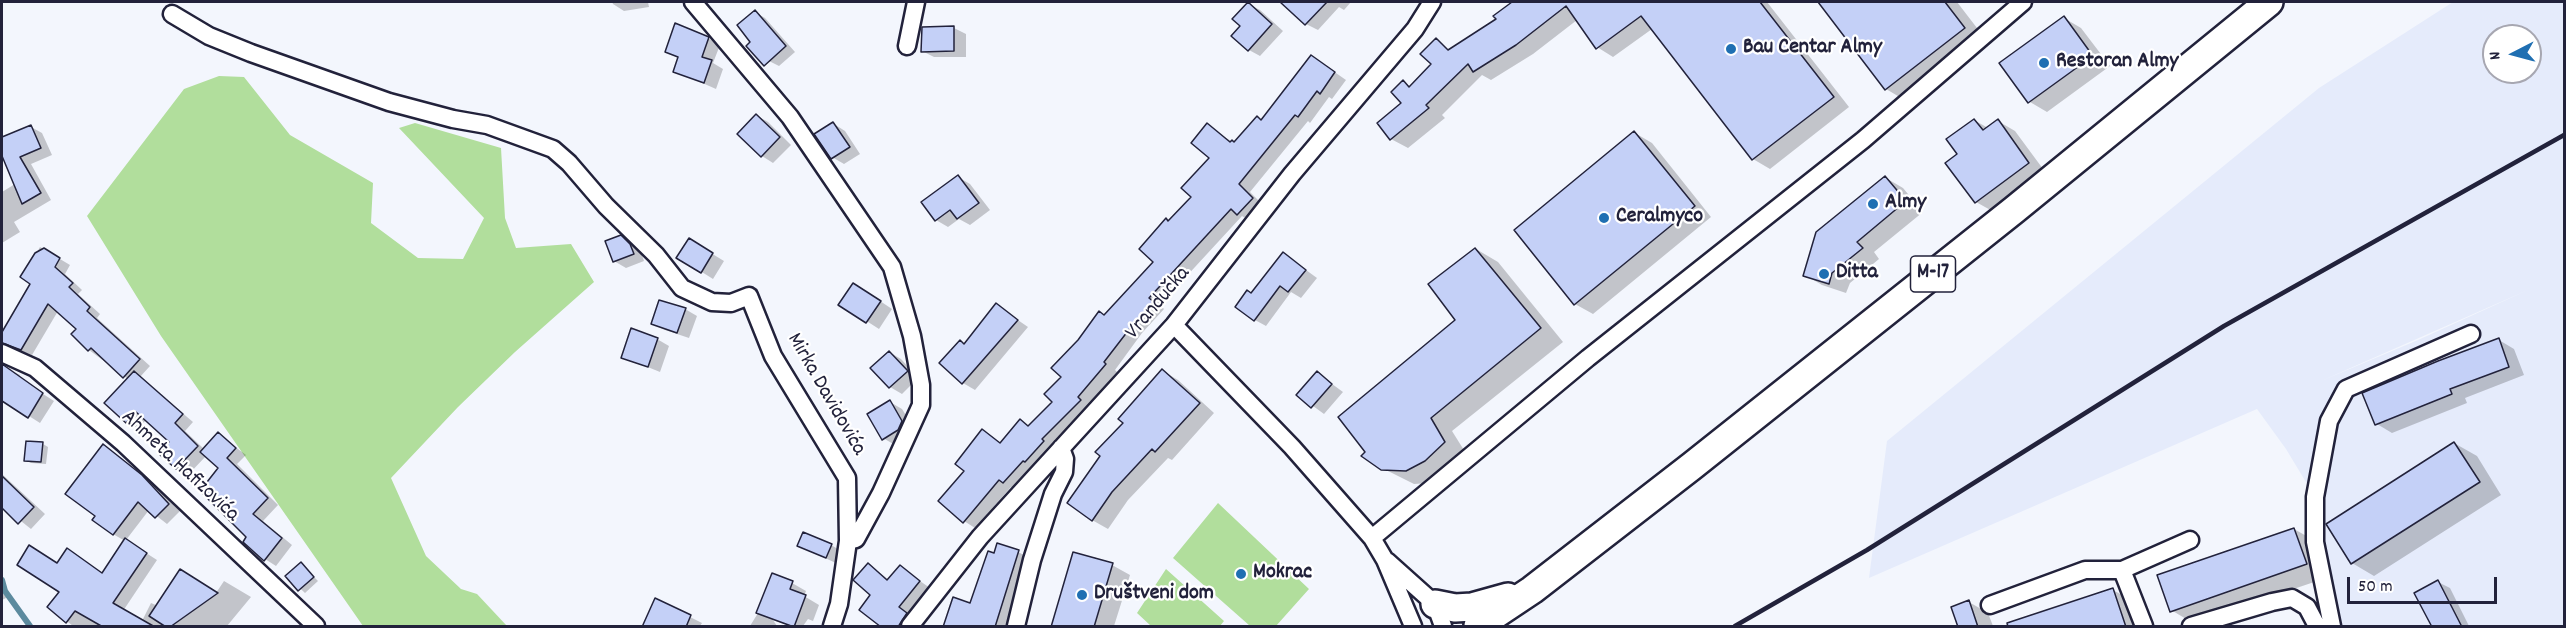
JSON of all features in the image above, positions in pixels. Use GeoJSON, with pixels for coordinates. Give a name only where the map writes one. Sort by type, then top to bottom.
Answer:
{"type":"FeatureCollection","features":[{"type":"Feature","properties":{"kind":"main road","name":"M-17"},"geometry":{"type":"LineString","coordinates":[[1478,627],[1532,590],[2005,218],[2269,2]]}},
{"type":"Feature","properties":{"kind":"main road"},"geometry":{"type":"LineString","coordinates":[[1439,615],[1455,608],[1473,607],[1532,590]]}},
{"type":"Feature","properties":{"kind":"street"},"geometry":{"type":"LineString","coordinates":[[693,2],[790,117],[892,267],[921,385],[921,405],[881,493],[856,539],[848,541]]}},
{"type":"Feature","properties":{"kind":"street"},"geometry":{"type":"LineString","coordinates":[[907,46],[916,2]]}},
{"type":"Feature","properties":{"kind":"street","name":"Vrandučka"},"geometry":{"type":"LineString","coordinates":[[910,627],[980,537],[1174,325],[1293,174],[1415,28],[1432,2]]}},
{"type":"Feature","properties":{"kind":"street"},"geometry":{"type":"LineString","coordinates":[[1372,538],[1588,358],[1863,140],[2023,2]]}},
{"type":"Feature","properties":{"kind":"street","name":"Mirka Davidovića"},"geometry":{"type":"LineString","coordinates":[[172,14],[209,36],[389,102],[453,119],[487,125],[553,149],[656,255],[682,288],[712,302],[731,303],[749,296],[773,356],[847,478],[848,541],[839,604],[832,627]]}},
{"type":"Feature","properties":{"kind":"street"},"geometry":{"type":"LineString","coordinates":[[1174,325],[1292,447],[1372,538],[1385,560],[1413,627]]}},
{"type":"Feature","properties":{"kind":"street"},"geometry":{"type":"LineString","coordinates":[[2332,627],[2315,542],[2315,497],[2329,421],[2346,389],[2471,333]]}},
{"type":"Feature","properties":{"kind":"street","name":"Ahmeta Hafizovića"},"geometry":{"type":"LineString","coordinates":[[2,353],[35,368],[123,443],[316,627]]}},
{"type":"Feature","properties":{"kind":"street"},"geometry":{"type":"LineString","coordinates":[[1016,627],[1046,516],[1053,494],[1064,472],[1065,459],[1061,448]]}},
{"type":"Feature","properties":{"kind":"street"},"geometry":{"type":"LineString","coordinates":[[1990,605],[2085,570],[2122,570],[2190,540]]}},
{"type":"Feature","properties":{"kind":"street"},"geometry":{"type":"LineString","coordinates":[[1385,560],[1439,615]]}},
{"type":"Feature","properties":{"kind":"street"},"geometry":{"type":"LineString","coordinates":[[2122,570],[2144,627]]}},
{"type":"Feature","properties":{"kind":"street"},"geometry":{"type":"LineString","coordinates":[[2191,627],[2292,598],[2307,607],[2317,627]]}},
{"type":"Feature","properties":{"kind":"shaded area"},"geometry":{"type":"Polygon","coordinates":[[[2453,2],[2564,2],[2564,626],[2332,626],[2315,497],[2286,449],[2257,409],[1869,578],[1887,441],[2319,88],[2453,2]],[[2528,290],[2321,381],[2418,340],[2528,290]]]}},
{"type":"Feature","properties":{"kind":"green space"},"geometry":{"type":"Polygon","coordinates":[[[219,76],[244,77],[290,135],[373,183],[371,223],[418,258],[463,259],[484,218],[399,128],[415,123],[501,148],[505,218],[516,248],[571,244],[594,282],[515,352],[458,407],[391,478],[426,556],[461,589],[477,594],[507,626],[363,626],[161,336],[87,216],[184,89],[219,76]]]}},
{"type":"Feature","properties":{"kind":"green space","name":"Mokrac"},"geometry":{"type":"Polygon","coordinates":[[[1218,503],[1309,589],[1276,626],[1250,626],[1173,558],[1218,503]]]}},
{"type":"Feature","properties":{"kind":"green space","name":"Mokrac"},"geometry":{"type":"Polygon","coordinates":[[[1166,569],[1224,621],[1220,626],[1151,626],[1137,613],[1166,569]]]}},
{"type":"Feature","properties":{"kind":"building"},"geometry":{"type":"Polygon","coordinates":[[[1248,2],[1272,24],[1248,51],[1231,36],[1240,26],[1232,19],[1248,2]]]}},
{"type":"Feature","properties":{"kind":"building"},"geometry":{"type":"Polygon","coordinates":[[[1280,2],[1327,2],[1305,25],[1280,2]]]}},
{"type":"Feature","properties":{"kind":"building","name":"Bau Centar Almy"},"geometry":{"type":"Polygon","coordinates":[[[1512,2],[1760,2],[1834,97],[1752,160],[1641,16],[1596,49],[1566,6],[1516,45],[1473,72],[1468,64],[1426,105],[1429,108],[1390,140],[1377,123],[1401,103],[1391,92],[1403,80],[1409,87],[1431,64],[1420,54],[1436,38],[1448,50],[1496,19],[1493,16],[1512,2]]]}},
{"type":"Feature","properties":{"kind":"building"},"geometry":{"type":"Polygon","coordinates":[[[1818,2],[1945,2],[1965,28],[1885,90],[1818,2]]]}},
{"type":"Feature","properties":{"kind":"building"},"geometry":{"type":"Polygon","coordinates":[[[755,10],[786,46],[764,66],[746,46],[750,42],[737,25],[755,10]]]}},
{"type":"Feature","properties":{"kind":"building"},"geometry":{"type":"Polygon","coordinates":[[[2064,16],[2093,56],[2028,103],[1999,63],[2064,16]]]}},
{"type":"Feature","properties":{"kind":"building"},"geometry":{"type":"Polygon","coordinates":[[[675,23],[709,37],[702,57],[712,60],[704,83],[673,72],[678,57],[665,52],[675,23]]]}},
{"type":"Feature","properties":{"kind":"building"},"geometry":{"type":"Polygon","coordinates":[[[954,26],[954,51],[921,52],[922,27],[954,26]]]}},
{"type":"Feature","properties":{"kind":"building"},"geometry":{"type":"Polygon","coordinates":[[[1311,55],[1335,72],[1320,94],[1317,91],[1298,117],[1295,115],[1239,184],[1253,198],[1237,215],[1231,209],[1149,298],[1154,302],[1104,362],[1106,364],[1078,397],[1081,400],[1042,439],[1044,441],[1025,462],[1023,461],[1003,483],[999,480],[963,523],[938,501],[964,471],[955,464],[982,429],[1000,443],[1020,419],[1028,426],[1052,402],[1044,394],[1061,377],[1051,368],[1078,340],[1099,311],[1104,315],[1153,262],[1139,249],[1166,218],[1168,221],[1191,197],[1181,188],[1209,158],[1191,143],[1207,123],[1230,142],[1232,140],[1234,142],[1257,116],[1261,120],[1311,55]]]}},
{"type":"Feature","properties":{"kind":"building"},"geometry":{"type":"Polygon","coordinates":[[[756,114],[780,137],[761,157],[737,134],[756,114]]]}},
{"type":"Feature","properties":{"kind":"building","name":"Almy"},"geometry":{"type":"Polygon","coordinates":[[[1974,119],[1983,130],[1998,119],[2029,163],[1975,203],[1945,163],[1957,154],[1946,139],[1974,119]]]}},
{"type":"Feature","properties":{"kind":"building"},"geometry":{"type":"Polygon","coordinates":[[[833,122],[850,147],[831,159],[814,134],[833,122]]]}},
{"type":"Feature","properties":{"kind":"building"},"geometry":{"type":"Polygon","coordinates":[[[31,125],[41,148],[20,157],[41,193],[22,204],[2,156],[2,137],[31,125]]]}},
{"type":"Feature","properties":{"kind":"building","name":"Ceralmyco"},"geometry":{"type":"Polygon","coordinates":[[[1634,131],[1695,206],[1574,305],[1514,230],[1634,131]]]}},
{"type":"Feature","properties":{"kind":"building"},"geometry":{"type":"Polygon","coordinates":[[[958,175],[979,203],[957,219],[950,210],[935,221],[921,202],[958,175]]]}},
{"type":"Feature","properties":{"kind":"building"},"geometry":{"type":"Polygon","coordinates":[[[1885,176],[1906,201],[1857,242],[1863,248],[1832,273],[1829,284],[1803,276],[1816,232],[1885,176]]]}},
{"type":"Feature","properties":{"kind":"building"},"geometry":{"type":"Polygon","coordinates":[[[621,235],[630,244],[634,254],[613,262],[605,241],[621,235]]]}},
{"type":"Feature","properties":{"kind":"building"},"geometry":{"type":"Polygon","coordinates":[[[689,238],[713,253],[701,273],[676,258],[689,238]]]}},
{"type":"Feature","properties":{"kind":"building"},"geometry":{"type":"Polygon","coordinates":[[[44,248],[60,258],[55,267],[73,283],[69,287],[90,307],[87,311],[140,359],[123,378],[91,348],[88,351],[71,334],[76,329],[48,304],[21,350],[2,343],[2,332],[30,284],[20,277],[35,253],[44,248]]]}},
{"type":"Feature","properties":{"kind":"building"},"geometry":{"type":"Polygon","coordinates":[[[1475,248],[1541,328],[1431,418],[1445,442],[1425,461],[1406,471],[1381,470],[1361,456],[1365,452],[1338,417],[1455,320],[1428,284],[1475,248]]]}},
{"type":"Feature","properties":{"kind":"building"},"geometry":{"type":"Polygon","coordinates":[[[1283,252],[1306,270],[1288,292],[1280,286],[1254,321],[1235,307],[1247,290],[1251,293],[1283,252]]]}},
{"type":"Feature","properties":{"kind":"building"},"geometry":{"type":"Polygon","coordinates":[[[853,283],[881,301],[866,323],[838,305],[853,283]]]}},
{"type":"Feature","properties":{"kind":"building"},"geometry":{"type":"Polygon","coordinates":[[[659,300],[686,308],[677,333],[651,324],[659,300]]]}},
{"type":"Feature","properties":{"kind":"building"},"geometry":{"type":"Polygon","coordinates":[[[996,303],[1018,320],[962,384],[939,363],[960,340],[964,344],[996,303]]]}},
{"type":"Feature","properties":{"kind":"building"},"geometry":{"type":"Polygon","coordinates":[[[631,328],[658,338],[648,367],[621,358],[631,328]]]}},
{"type":"Feature","properties":{"kind":"building"},"geometry":{"type":"Polygon","coordinates":[[[2499,338],[2509,367],[2450,389],[2452,394],[2375,425],[2362,393],[2499,338]]]}},
{"type":"Feature","properties":{"kind":"building"},"geometry":{"type":"Polygon","coordinates":[[[889,351],[908,371],[889,388],[870,368],[889,351]]]}},
{"type":"Feature","properties":{"kind":"building"},"geometry":{"type":"Polygon","coordinates":[[[2,364],[43,393],[28,418],[2,401],[2,364]]]}},
{"type":"Feature","properties":{"kind":"building"},"geometry":{"type":"Polygon","coordinates":[[[1162,369],[1200,403],[1155,452],[1152,449],[1112,492],[1092,521],[1067,503],[1100,456],[1095,452],[1123,423],[1118,419],[1162,369]]]}},
{"type":"Feature","properties":{"kind":"building"},"geometry":{"type":"Polygon","coordinates":[[[134,371],[183,414],[175,423],[198,446],[176,469],[159,454],[169,442],[136,412],[126,423],[104,403],[134,371]]]}},
{"type":"Feature","properties":{"kind":"building"},"geometry":{"type":"Polygon","coordinates":[[[1317,371],[1332,384],[1311,408],[1296,395],[1317,371]]]}},
{"type":"Feature","properties":{"kind":"building"},"geometry":{"type":"Polygon","coordinates":[[[890,400],[902,421],[898,430],[882,440],[867,414],[890,400]]]}},
{"type":"Feature","properties":{"kind":"building"},"geometry":{"type":"Polygon","coordinates":[[[218,432],[236,448],[227,458],[268,498],[253,514],[282,538],[264,561],[243,542],[246,537],[200,491],[218,468],[200,452],[218,432]]]}},
{"type":"Feature","properties":{"kind":"building"},"geometry":{"type":"Polygon","coordinates":[[[26,441],[43,442],[41,462],[24,461],[26,441]]]}},
{"type":"Feature","properties":{"kind":"building"},"geometry":{"type":"Polygon","coordinates":[[[2454,442],[2480,482],[2351,564],[2326,524],[2454,442]]]}},
{"type":"Feature","properties":{"kind":"building"},"geometry":{"type":"Polygon","coordinates":[[[103,444],[142,475],[169,504],[155,518],[138,502],[113,535],[92,520],[95,516],[65,494],[103,444]]]}},
{"type":"Feature","properties":{"kind":"building"},"geometry":{"type":"Polygon","coordinates":[[[2,476],[34,507],[18,524],[2,508],[2,476]]]}},
{"type":"Feature","properties":{"kind":"building"},"geometry":{"type":"Polygon","coordinates":[[[2294,528],[2307,564],[2170,612],[2157,575],[2294,528]]]}},
{"type":"Feature","properties":{"kind":"building"},"geometry":{"type":"Polygon","coordinates":[[[803,532],[832,544],[826,558],[797,546],[803,532]]]}},
{"type":"Feature","properties":{"kind":"building"},"geometry":{"type":"Polygon","coordinates":[[[125,538],[147,553],[113,603],[155,627],[103,627],[75,611],[66,623],[47,607],[59,592],[17,565],[29,545],[57,563],[67,548],[102,573],[125,538]]]}},
{"type":"Feature","properties":{"kind":"building"},"geometry":{"type":"Polygon","coordinates":[[[997,543],[1019,550],[995,627],[943,627],[953,597],[970,603],[988,551],[994,553],[997,543]]]}},
{"type":"Feature","properties":{"kind":"building","name":"Društveni dom"},"geometry":{"type":"Polygon","coordinates":[[[1073,552],[1113,563],[1094,627],[1051,627],[1073,552]]]}},
{"type":"Feature","properties":{"kind":"building"},"geometry":{"type":"Polygon","coordinates":[[[301,562],[314,577],[298,591],[285,576],[301,562]]]}},
{"type":"Feature","properties":{"kind":"building"},"geometry":{"type":"Polygon","coordinates":[[[868,563],[887,580],[900,565],[920,581],[899,607],[907,613],[898,627],[881,627],[859,610],[870,595],[853,580],[868,563]]]}},
{"type":"Feature","properties":{"kind":"building"},"geometry":{"type":"Polygon","coordinates":[[[180,569],[218,593],[170,627],[166,627],[149,616],[180,569]]]}},
{"type":"Feature","properties":{"kind":"building"},"geometry":{"type":"Polygon","coordinates":[[[772,573],[793,581],[790,589],[806,595],[794,627],[756,613],[772,573]]]}},
{"type":"Feature","properties":{"kind":"building"},"geometry":{"type":"Polygon","coordinates":[[[2438,580],[2462,627],[2432,627],[2414,593],[2438,580]]]}},
{"type":"Feature","properties":{"kind":"building"},"geometry":{"type":"Polygon","coordinates":[[[2113,588],[2126,627],[2008,627],[2007,623],[2113,588]]]}},
{"type":"Feature","properties":{"kind":"building"},"geometry":{"type":"Polygon","coordinates":[[[655,598],[691,615],[686,627],[642,627],[655,598]]]}},
{"type":"Feature","properties":{"kind":"building"},"geometry":{"type":"Polygon","coordinates":[[[1969,600],[1978,627],[1958,627],[1951,607],[1969,600]]]}},
{"type":"Feature","properties":{"kind":"waterway"},"geometry":{"type":"LineString","coordinates":[[2,580],[5,591],[30,626]]}},
{"type":"Feature","properties":{"kind":"railway"},"geometry":{"type":"LineString","coordinates":[[1735,626],[1867,550],[2224,326],[2564,135]]}},
{"type":"Feature","properties":{"kind":"place","name":"Bau Centar Almy"},"geometry":{"type":"Point","coordinates":[1731,49]}},
{"type":"Feature","properties":{"kind":"place","name":"Restoran Almy"},"geometry":{"type":"Point","coordinates":[2044,63]}},
{"type":"Feature","properties":{"kind":"place","name":"Almy"},"geometry":{"type":"Point","coordinates":[1873,204]}},
{"type":"Feature","properties":{"kind":"place","name":"Ceralmyco"},"geometry":{"type":"Point","coordinates":[1604,218]}},
{"type":"Feature","properties":{"kind":"place","name":"Ditta"},"geometry":{"type":"Point","coordinates":[1824,274]}},
{"type":"Feature","properties":{"kind":"place","name":"Mokrac"},"geometry":{"type":"Point","coordinates":[1241,574]}},
{"type":"Feature","properties":{"kind":"place","name":"Društveni dom"},"geometry":{"type":"Point","coordinates":[1082,595]}}]}
